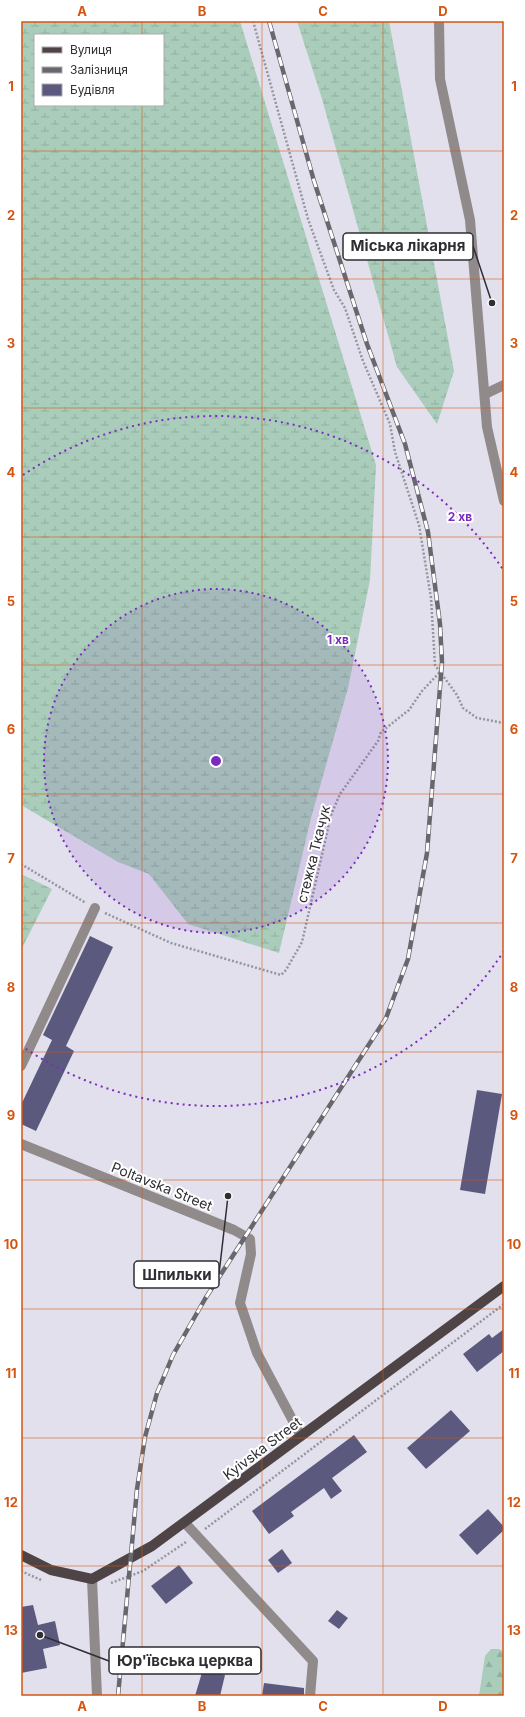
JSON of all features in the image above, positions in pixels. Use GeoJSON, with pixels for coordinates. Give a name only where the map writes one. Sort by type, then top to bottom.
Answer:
{"type":"FeatureCollection","features":[{"type":"Feature","properties":{"kind":"main road","name":"Kyivska Street"},"geometry":{"type":"LineString","coordinates":[[92,1579],[152,1546],[185,1523],[504,1286]]}},
{"type":"Feature","properties":{"kind":"main road"},"geometry":{"type":"LineString","coordinates":[[21,1555],[51,1570],[92,1579]]}},
{"type":"Feature","properties":{"kind":"street"},"geometry":{"type":"LineString","coordinates":[[439,21],[440,79],[470,220],[487,427],[504,501]]}},
{"type":"Feature","properties":{"kind":"street"},"geometry":{"type":"LineString","coordinates":[[485,394],[504,385]]}},
{"type":"Feature","properties":{"kind":"street"},"geometry":{"type":"LineString","coordinates":[[21,1066],[95,908]]}},
{"type":"Feature","properties":{"kind":"street","name":"Poltavska Street"},"geometry":{"type":"LineString","coordinates":[[21,1144],[234,1230],[250,1240],[252,1254],[240,1303],[257,1353],[302,1436]]}},
{"type":"Feature","properties":{"kind":"street"},"geometry":{"type":"LineString","coordinates":[[185,1523],[313,1661],[310,1696]]}},
{"type":"Feature","properties":{"kind":"street"},"geometry":{"type":"LineString","coordinates":[[92,1579],[97,1696]]}},
{"type":"Feature","properties":{"kind":"path"},"geometry":{"type":"LineString","coordinates":[[253,21],[308,219],[334,290],[345,308],[363,361],[390,424],[395,452],[419,525],[431,598],[435,665],[458,695],[464,708],[477,718],[504,723]]}},
{"type":"Feature","properties":{"kind":"path","name":"стежка Ткачук"},"geometry":{"type":"LineString","coordinates":[[95,908],[171,943],[281,975],[286,970],[302,942],[331,815],[340,794],[378,741],[381,732],[409,710],[422,690],[440,672]]}},
{"type":"Feature","properties":{"kind":"path"},"geometry":{"type":"LineString","coordinates":[[21,864],[95,908]]}},
{"type":"Feature","properties":{"kind":"green space"},"geometry":{"type":"Polygon","coordinates":[[[21,21],[240,21],[376,465],[370,580],[348,688],[311,818],[279,953],[188,924],[149,874],[118,862],[21,805],[21,21]]]}},
{"type":"Feature","properties":{"kind":"green space"},"geometry":{"type":"Polygon","coordinates":[[[297,21],[389,21],[454,371],[437,424],[397,367],[322,99],[297,21]]]}},
{"type":"Feature","properties":{"kind":"green space"},"geometry":{"type":"Polygon","coordinates":[[[21,874],[52,889],[21,950],[21,874]]]}},
{"type":"Feature","properties":{"kind":"green space"},"geometry":{"type":"Polygon","coordinates":[[[491,1649],[499,1649],[504,1652],[504,1696],[479,1696],[485,1656],[491,1649]]]}},
{"type":"Feature","properties":{"kind":"building"},"geometry":{"type":"Polygon","coordinates":[[[90,936],[113,947],[66,1046],[74,1051],[36,1131],[21,1124],[21,1105],[52,1040],[43,1035],[90,936]]]}},
{"type":"Feature","properties":{"kind":"building"},"geometry":{"type":"Polygon","coordinates":[[[477,1090],[502,1094],[485,1194],[460,1190],[477,1090]]]}},
{"type":"Feature","properties":{"kind":"building"},"geometry":{"type":"Polygon","coordinates":[[[504,1329],[504,1351],[477,1372],[463,1354],[489,1334],[492,1338],[504,1329]]]}},
{"type":"Feature","properties":{"kind":"building"},"geometry":{"type":"Polygon","coordinates":[[[451,1410],[470,1431],[426,1469],[407,1448],[451,1410]]]}},
{"type":"Feature","properties":{"kind":"building"},"geometry":{"type":"Polygon","coordinates":[[[354,1435],[367,1452],[332,1478],[342,1491],[331,1499],[324,1488],[291,1512],[294,1516],[269,1534],[252,1511],[354,1435]]]}},
{"type":"Feature","properties":{"kind":"building"},"geometry":{"type":"Polygon","coordinates":[[[488,1509],[504,1527],[504,1530],[477,1555],[459,1535],[488,1509]]]}},
{"type":"Feature","properties":{"kind":"building"},"geometry":{"type":"Polygon","coordinates":[[[282,1549],[292,1563],[278,1573],[268,1560],[282,1549]]]}},
{"type":"Feature","properties":{"kind":"building"},"geometry":{"type":"Polygon","coordinates":[[[179,1565],[193,1583],[166,1604],[151,1586],[179,1565]]]}},
{"type":"Feature","properties":{"kind":"building"},"geometry":{"type":"Polygon","coordinates":[[[33,1605],[38,1625],[55,1621],[60,1645],[43,1649],[47,1668],[21,1673],[21,1607],[33,1605]]]}},
{"type":"Feature","properties":{"kind":"building"},"geometry":{"type":"Polygon","coordinates":[[[337,1610],[348,1618],[339,1629],[328,1621],[337,1610]]]}},
{"type":"Feature","properties":{"kind":"building"},"geometry":{"type":"Polygon","coordinates":[[[203,1669],[225,1675],[220,1696],[195,1696],[203,1669]]]}},
{"type":"Feature","properties":{"kind":"building"},"geometry":{"type":"Polygon","coordinates":[[[264,1683],[304,1688],[304,1696],[262,1696],[264,1683]]]}},
{"type":"Feature","properties":{"kind":"railway"},"geometry":{"type":"LineString","coordinates":[[118,1696],[137,1489],[145,1437],[157,1393],[173,1355],[205,1299],[386,1018],[408,959],[427,853],[442,662],[440,624],[428,532],[405,444],[367,344],[314,181],[269,21]]}},
{"type":"Feature","properties":{"kind":"place","name":"Міська лікарня"},"geometry":{"type":"Point","coordinates":[492,303]}},
{"type":"Feature","properties":{"kind":"place","name":"Шпильки"},"geometry":{"type":"Point","coordinates":[228,1196]}},
{"type":"Feature","properties":{"kind":"place","name":"Юр'ївська церква"},"geometry":{"type":"Point","coordinates":[40,1635]}}]}
